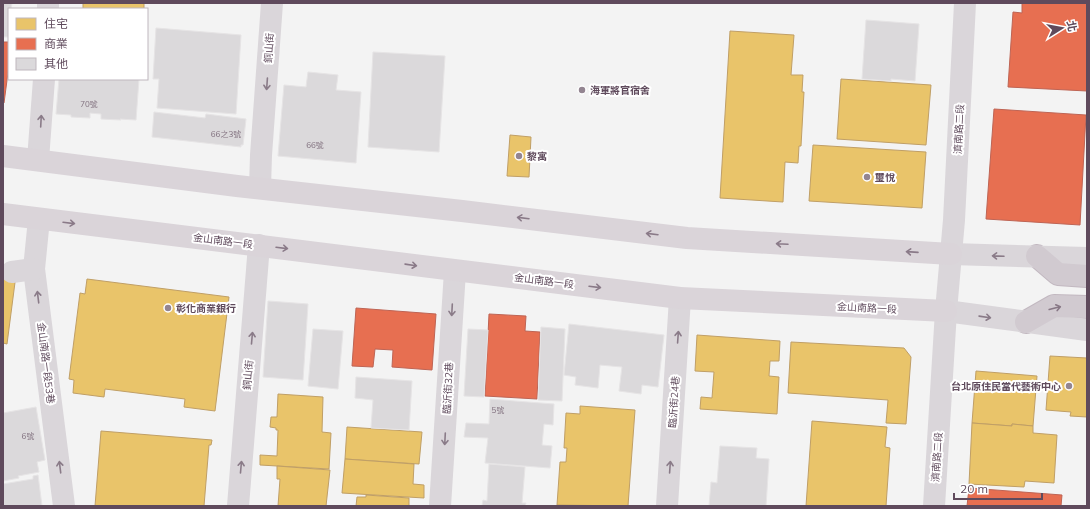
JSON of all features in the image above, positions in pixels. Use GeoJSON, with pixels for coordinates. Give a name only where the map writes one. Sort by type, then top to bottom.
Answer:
{"type":"FeatureCollection","features":[{"type":"Feature","properties":{"kind":"highway"},"geometry":{"type":"LineString","coordinates":[[1037,256],[1058,274],[1087,276]]}},
{"type":"Feature","properties":{"kind":"highway"},"geometry":{"type":"LineString","coordinates":[[1026,322],[1054,306],[1087,307]]}},
{"type":"Feature","properties":{"kind":"main road"},"geometry":{"type":"LineString","coordinates":[[3,156],[687,238],[951,254]]}},
{"type":"Feature","properties":{"kind":"main road","name":"金山南路一段"},"geometry":{"type":"LineString","coordinates":[[3,214],[680,298],[946,312]]}},
{"type":"Feature","properties":{"kind":"street","name":"銅山街"},"geometry":{"type":"LineString","coordinates":[[260,188],[272,3]]}},
{"type":"Feature","properties":{"kind":"street","name":"濟南路二段"},"geometry":{"type":"LineString","coordinates":[[934,506],[946,312],[954,220],[965,3]]}},
{"type":"Feature","properties":{"kind":"street"},"geometry":{"type":"LineString","coordinates":[[38,160],[44,80]]}},
{"type":"Feature","properties":{"kind":"street","name":"金山南路一段53巷"},"geometry":{"type":"LineString","coordinates":[[39,219],[34,269],[64,506]]}},
{"type":"Feature","properties":{"kind":"street","name":"銅山街"},"geometry":{"type":"LineString","coordinates":[[238,506],[259,245]]}},
{"type":"Feature","properties":{"kind":"street"},"geometry":{"type":"LineString","coordinates":[[951,254],[1087,258]]}},
{"type":"Feature","properties":{"kind":"street"},"geometry":{"type":"LineString","coordinates":[[12,272],[34,269]]}},
{"type":"Feature","properties":{"kind":"street","name":"臨沂街32巷"},"geometry":{"type":"LineString","coordinates":[[440,506],[454,271]]}},
{"type":"Feature","properties":{"kind":"street","name":"臨沂街24巷"},"geometry":{"type":"LineString","coordinates":[[667,506],[680,298]]}},
{"type":"Feature","properties":{"kind":"street","name":"金山南路一段"},"geometry":{"type":"LineString","coordinates":[[946,312],[1087,330]]}},
{"type":"Feature","properties":{"kind":"building: 住宅"},"geometry":{"type":"Polygon","coordinates":[[[83,3],[144,3],[144,8],[83,8],[83,3]]]}},
{"type":"Feature","properties":{"kind":"building: 住宅"},"geometry":{"type":"Polygon","coordinates":[[[730,31],[794,35],[791,75],[803,75],[802,92],[804,92],[801,146],[799,146],[798,163],[785,162],[783,202],[720,198],[730,31]]]}},
{"type":"Feature","properties":{"kind":"building: 住宅"},"geometry":{"type":"Polygon","coordinates":[[[841,79],[931,85],[926,145],[837,139],[841,79]]]}},
{"type":"Feature","properties":{"kind":"building: 住宅","name":"黎寓"},"geometry":{"type":"Polygon","coordinates":[[[510,135],[531,137],[529,177],[507,176],[510,135]]]}},
{"type":"Feature","properties":{"kind":"building: 住宅","name":"璽悅"},"geometry":{"type":"Polygon","coordinates":[[[813,145],[926,152],[922,208],[809,201],[813,145]]]}},
{"type":"Feature","properties":{"kind":"building: 住宅"},"geometry":{"type":"Polygon","coordinates":[[[3,265],[17,267],[7,344],[3,343],[3,265]]]}},
{"type":"Feature","properties":{"kind":"building: 住宅"},"geometry":{"type":"Polygon","coordinates":[[[87,279],[229,297],[215,411],[184,407],[185,399],[105,389],[104,397],[73,393],[74,380],[69,379],[80,293],[85,294],[87,279]]]}},
{"type":"Feature","properties":{"kind":"building: 住宅"},"geometry":{"type":"Polygon","coordinates":[[[697,335],[780,341],[779,361],[770,361],[769,376],[779,377],[777,414],[700,409],[701,397],[712,398],[714,372],[695,371],[697,335]]]}},
{"type":"Feature","properties":{"kind":"building: 住宅"},"geometry":{"type":"Polygon","coordinates":[[[791,342],[904,348],[911,357],[906,424],[886,423],[888,400],[788,393],[791,342]]]}},
{"type":"Feature","properties":{"kind":"building: 住宅"},"geometry":{"type":"Polygon","coordinates":[[[1050,356],[1087,358],[1087,417],[1070,416],[1071,412],[1046,410],[1050,356]]]}},
{"type":"Feature","properties":{"kind":"building: 住宅"},"geometry":{"type":"Polygon","coordinates":[[[976,371],[1037,376],[1033,426],[972,423],[976,371]]]}},
{"type":"Feature","properties":{"kind":"building: 住宅"},"geometry":{"type":"Polygon","coordinates":[[[278,394],[323,397],[322,432],[331,433],[329,469],[260,465],[260,455],[277,456],[278,430],[270,427],[271,417],[277,417],[278,394]]]}},
{"type":"Feature","properties":{"kind":"building: 住宅"},"geometry":{"type":"Polygon","coordinates":[[[580,406],[635,410],[628,506],[557,505],[560,462],[566,462],[567,448],[564,448],[566,413],[580,414],[580,406]]]}},
{"type":"Feature","properties":{"kind":"building: 住宅"},"geometry":{"type":"Polygon","coordinates":[[[812,421],[887,427],[885,447],[890,448],[886,506],[806,506],[812,421]]]}},
{"type":"Feature","properties":{"kind":"building: 住宅"},"geometry":{"type":"Polygon","coordinates":[[[972,423],[1033,426],[1033,433],[1057,435],[1054,483],[1025,481],[1024,487],[969,484],[972,423]]]}},
{"type":"Feature","properties":{"kind":"building: 住宅"},"geometry":{"type":"Polygon","coordinates":[[[347,427],[422,432],[419,464],[345,459],[347,427]]]}},
{"type":"Feature","properties":{"kind":"building: 住宅"},"geometry":{"type":"Polygon","coordinates":[[[101,431],[212,440],[211,445],[209,445],[204,506],[95,506],[101,431]]]}},
{"type":"Feature","properties":{"kind":"building: 住宅"},"geometry":{"type":"Polygon","coordinates":[[[345,459],[414,464],[413,484],[424,485],[424,498],[342,493],[345,459]]]}},
{"type":"Feature","properties":{"kind":"building: 住宅"},"geometry":{"type":"Polygon","coordinates":[[[277,466],[330,470],[326,506],[278,506],[280,479],[277,479],[277,466]]]}},
{"type":"Feature","properties":{"kind":"building: 住宅"},"geometry":{"type":"Polygon","coordinates":[[[366,495],[409,498],[409,506],[356,506],[357,497],[366,497],[366,495]]]}},
{"type":"Feature","properties":{"kind":"building: 商業"},"geometry":{"type":"Polygon","coordinates":[[[1022,3],[1087,3],[1087,91],[1008,87],[1013,12],[1022,13],[1022,3]]]}},
{"type":"Feature","properties":{"kind":"building: 商業"},"geometry":{"type":"Polygon","coordinates":[[[3,42],[8,42],[8,73],[3,103],[3,42]]]}},
{"type":"Feature","properties":{"kind":"building: 商業"},"geometry":{"type":"Polygon","coordinates":[[[994,109],[1086,115],[1080,225],[986,219],[994,109]]]}},
{"type":"Feature","properties":{"kind":"building: 商業"},"geometry":{"type":"Polygon","coordinates":[[[356,308],[436,314],[432,370],[392,367],[393,350],[375,349],[373,367],[352,366],[356,308]]]}},
{"type":"Feature","properties":{"kind":"building: 商業"},"geometry":{"type":"Polygon","coordinates":[[[489,314],[526,316],[525,331],[540,332],[537,399],[485,396],[489,314]]]}},
{"type":"Feature","properties":{"kind":"building: 商業"},"geometry":{"type":"Polygon","coordinates":[[[969,488],[1062,495],[1061,506],[967,506],[969,488]]]}},
{"type":"Feature","properties":{"kind":"building: 其他"},"geometry":{"type":"Polygon","coordinates":[[[3,3],[12,3],[11,8],[8,8],[8,37],[3,37],[3,3]]]}},
{"type":"Feature","properties":{"kind":"building: 其他"},"geometry":{"type":"Polygon","coordinates":[[[866,20],[919,24],[915,81],[862,79],[866,20]]]}},
{"type":"Feature","properties":{"kind":"building: 其他"},"geometry":{"type":"Polygon","coordinates":[[[156,28],[241,35],[236,114],[157,108],[159,79],[153,79],[156,28]]]}},
{"type":"Feature","properties":{"kind":"building: 其他"},"geometry":{"type":"Polygon","coordinates":[[[373,52],[445,56],[439,152],[368,147],[373,52]]]}},
{"type":"Feature","properties":{"kind":"building: 其他"},"geometry":{"type":"Polygon","coordinates":[[[308,72],[338,75],[336,90],[361,92],[356,163],[278,156],[284,85],[306,87],[308,72]]]}},
{"type":"Feature","properties":{"kind":"building: 其他"},"geometry":{"type":"Polygon","coordinates":[[[59,80],[139,80],[136,120],[101,119],[101,114],[90,113],[90,118],[71,117],[71,115],[56,114],[59,80]]]}},
{"type":"Feature","properties":{"kind":"building: 其他"},"geometry":{"type":"Polygon","coordinates":[[[154,112],[205,118],[206,114],[246,119],[243,145],[241,145],[241,147],[152,137],[154,112]]]}},
{"type":"Feature","properties":{"kind":"building: 其他"},"geometry":{"type":"Polygon","coordinates":[[[268,301],[308,304],[303,380],[263,377],[268,301]]]}},
{"type":"Feature","properties":{"kind":"building: 其他"},"geometry":{"type":"Polygon","coordinates":[[[569,324],[664,335],[658,387],[642,385],[641,394],[619,391],[622,367],[600,365],[598,388],[575,385],[576,377],[564,375],[569,324]]]}},
{"type":"Feature","properties":{"kind":"building: 其他"},"geometry":{"type":"Polygon","coordinates":[[[541,327],[565,329],[562,401],[538,400],[541,327]]]}},
{"type":"Feature","properties":{"kind":"building: 其他"},"geometry":{"type":"Polygon","coordinates":[[[313,329],[343,331],[338,389],[308,386],[313,329]]]}},
{"type":"Feature","properties":{"kind":"building: 其他"},"geometry":{"type":"Polygon","coordinates":[[[468,329],[488,330],[484,397],[464,396],[468,329]]]}},
{"type":"Feature","properties":{"kind":"building: 其他"},"geometry":{"type":"Polygon","coordinates":[[[356,377],[412,381],[409,430],[371,428],[373,400],[355,398],[356,377]]]}},
{"type":"Feature","properties":{"kind":"building: 其他"},"geometry":{"type":"Polygon","coordinates":[[[490,399],[554,404],[553,425],[544,424],[542,445],[552,446],[550,468],[485,463],[488,438],[464,437],[466,423],[489,424],[490,399]]]}},
{"type":"Feature","properties":{"kind":"building: 其他"},"geometry":{"type":"Polygon","coordinates":[[[36,407],[45,460],[37,462],[39,472],[18,476],[19,478],[3,481],[3,413],[36,407]]]}},
{"type":"Feature","properties":{"kind":"building: 其他"},"geometry":{"type":"Polygon","coordinates":[[[720,446],[757,448],[756,458],[769,459],[766,506],[709,506],[711,482],[717,483],[720,446]]]}},
{"type":"Feature","properties":{"kind":"building: 其他"},"geometry":{"type":"Polygon","coordinates":[[[489,464],[525,467],[522,503],[526,503],[525,506],[482,506],[483,500],[487,501],[489,464]]]}},
{"type":"Feature","properties":{"kind":"building: 其他"},"geometry":{"type":"Polygon","coordinates":[[[38,475],[42,506],[3,506],[3,484],[33,479],[33,476],[38,475]]]}},
{"type":"Feature","properties":{"kind":"place","name":"海軍將官宿舍"},"geometry":{"type":"Point","coordinates":[582,90]}},
{"type":"Feature","properties":{"kind":"place","name":"黎寓"},"geometry":{"type":"Point","coordinates":[519,156]}},
{"type":"Feature","properties":{"kind":"place","name":"璽悅"},"geometry":{"type":"Point","coordinates":[867,177]}},
{"type":"Feature","properties":{"kind":"place","name":"彰化商業銀行"},"geometry":{"type":"Point","coordinates":[168,308]}},
{"type":"Feature","properties":{"kind":"place","name":"台北原住民當代藝術中心"},"geometry":{"type":"Point","coordinates":[1069,386]}}]}
